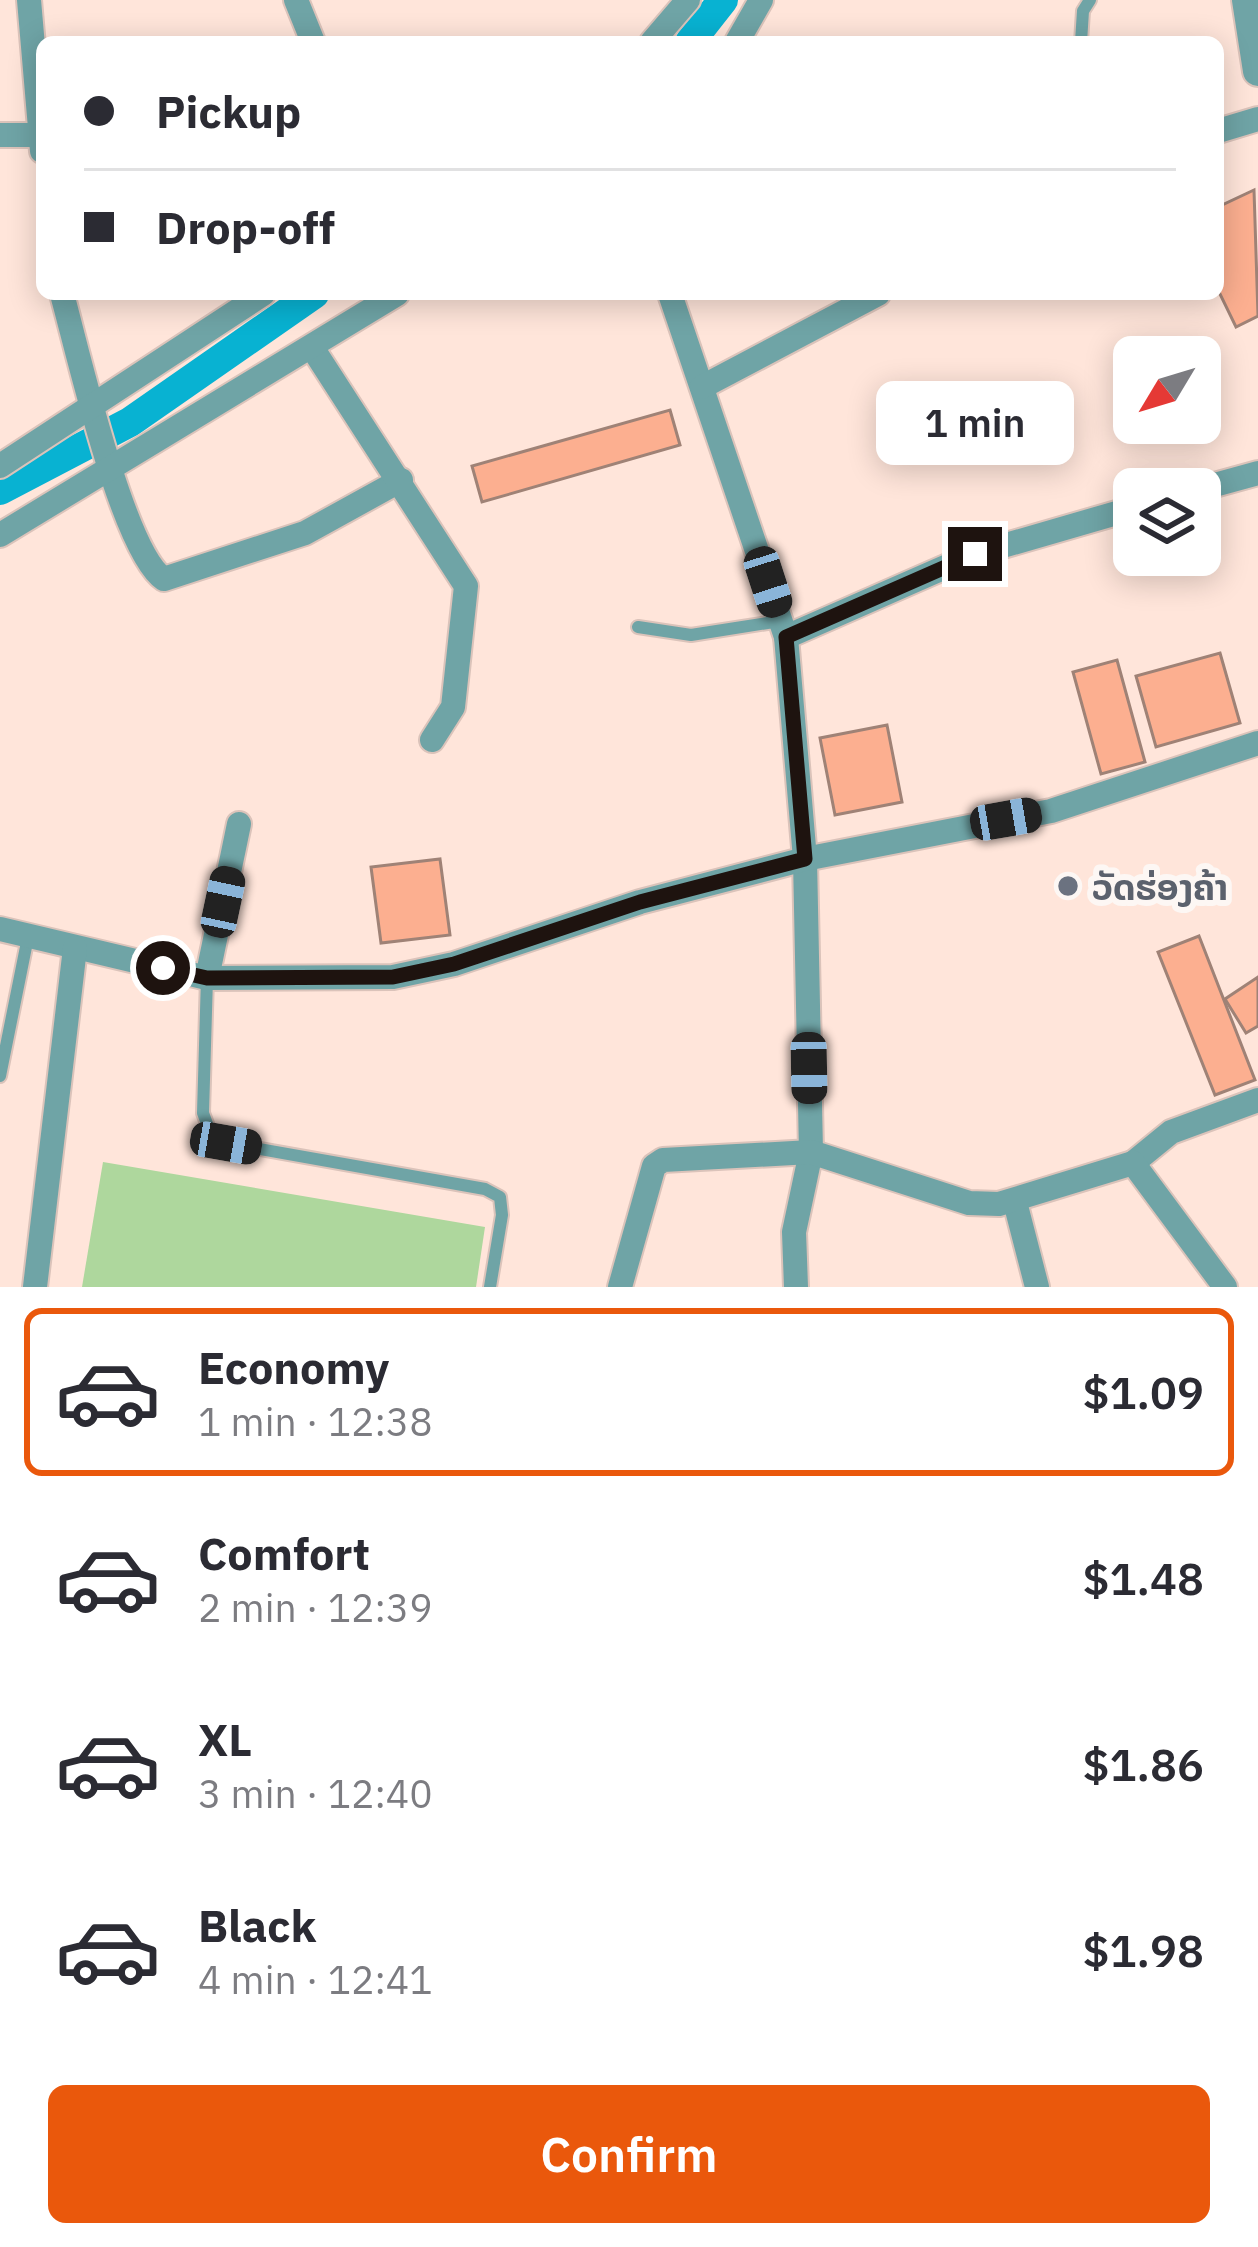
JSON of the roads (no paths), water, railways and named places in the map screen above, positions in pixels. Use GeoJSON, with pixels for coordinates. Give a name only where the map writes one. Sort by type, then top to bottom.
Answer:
{"type":"FeatureCollection","features":[{"type":"Feature","properties":{"kind":"street"},"geometry":{"type":"LineString","coordinates":[[29,0],[36,51]]}},
{"type":"Feature","properties":{"kind":"street"},"geometry":{"type":"LineString","coordinates":[[296,0],[311,36]]}},
{"type":"Feature","properties":{"kind":"street"},"geometry":{"type":"LineString","coordinates":[[657,36],[688,0]]}},
{"type":"Feature","properties":{"kind":"street"},"geometry":{"type":"LineString","coordinates":[[740,36],[761,0]]}},
{"type":"Feature","properties":{"kind":"street"},"geometry":{"type":"LineString","coordinates":[[1246,0],[1258,70]]}},
{"type":"Feature","properties":{"kind":"street"},"geometry":{"type":"LineString","coordinates":[[1224,129],[1258,119]]}},
{"type":"Feature","properties":{"kind":"street"},"geometry":{"type":"LineString","coordinates":[[0,135],[36,142]]}},
{"type":"Feature","properties":{"kind":"street"},"geometry":{"type":"LineString","coordinates":[[64,300],[108,463],[150,566],[171,580],[305,533],[401,480]]}},
{"type":"Feature","properties":{"kind":"street"},"geometry":{"type":"LineString","coordinates":[[0,466],[96,415],[254,300]]}},
{"type":"Feature","properties":{"kind":"street"},"geometry":{"type":"LineString","coordinates":[[0,535],[108,463],[313,349],[389,300]]}},
{"type":"Feature","properties":{"kind":"street"},"geometry":{"type":"LineString","coordinates":[[672,300],[783,629],[805,859],[811,1152],[794,1232],[796,1287]]}},
{"type":"Feature","properties":{"kind":"street"},"geometry":{"type":"LineString","coordinates":[[702,388],[867,300]]}},
{"type":"Feature","properties":{"kind":"street"},"geometry":{"type":"LineString","coordinates":[[313,349],[401,480],[468,593],[453,707],[432,740]]}},
{"type":"Feature","properties":{"kind":"street"},"geometry":{"type":"LineString","coordinates":[[1221,483],[1258,473]]}},
{"type":"Feature","properties":{"kind":"street"},"geometry":{"type":"LineString","coordinates":[[783,629],[975,554],[1113,514]]}},
{"type":"Feature","properties":{"kind":"street"},"geometry":{"type":"LineString","coordinates":[[0,929],[207,978],[393,977],[454,964],[640,902],[805,859],[1051,811],[1258,742]]}},
{"type":"Feature","properties":{"kind":"street"},"geometry":{"type":"LineString","coordinates":[[207,978],[239,824]]}},
{"type":"Feature","properties":{"kind":"street"},"geometry":{"type":"LineString","coordinates":[[35,1287],[75,948]]}},
{"type":"Feature","properties":{"kind":"street"},"geometry":{"type":"LineString","coordinates":[[620,1287],[654,1166],[663,1160],[811,1152],[969,1203],[1015,1202],[1133,1163],[1171,1132],[1258,1100]]}},
{"type":"Feature","properties":{"kind":"street"},"geometry":{"type":"LineString","coordinates":[[1133,1163],[1225,1287]]}},
{"type":"Feature","properties":{"kind":"street"},"geometry":{"type":"LineString","coordinates":[[1015,1202],[1037,1287]]}},
{"type":"Feature","properties":{"kind":"lane"},"geometry":{"type":"LineString","coordinates":[[1081,36],[1082,11],[1090,0]]}},
{"type":"Feature","properties":{"kind":"lane"},"geometry":{"type":"LineString","coordinates":[[638,627],[691,635],[783,629]]}},
{"type":"Feature","properties":{"kind":"lane"},"geometry":{"type":"LineString","coordinates":[[0,1076],[28,937]]}},
{"type":"Feature","properties":{"kind":"lane"},"geometry":{"type":"LineString","coordinates":[[207,978],[202,1113],[209,1130],[226,1143],[485,1189],[500,1196],[502,1215],[490,1287]]}},
{"type":"Feature","properties":{"kind":"waterway"},"geometry":{"type":"LineString","coordinates":[[695,36],[723,0]]}},
{"type":"Feature","properties":{"kind":"waterway"},"geometry":{"type":"LineString","coordinates":[[0,490],[130,422],[305,300]]}},
{"type":"Feature","properties":{"kind":"place","name":"ວັດຮ່ອງຄ້າ"},"geometry":{"type":"Point","coordinates":[1068,886]}}]}
